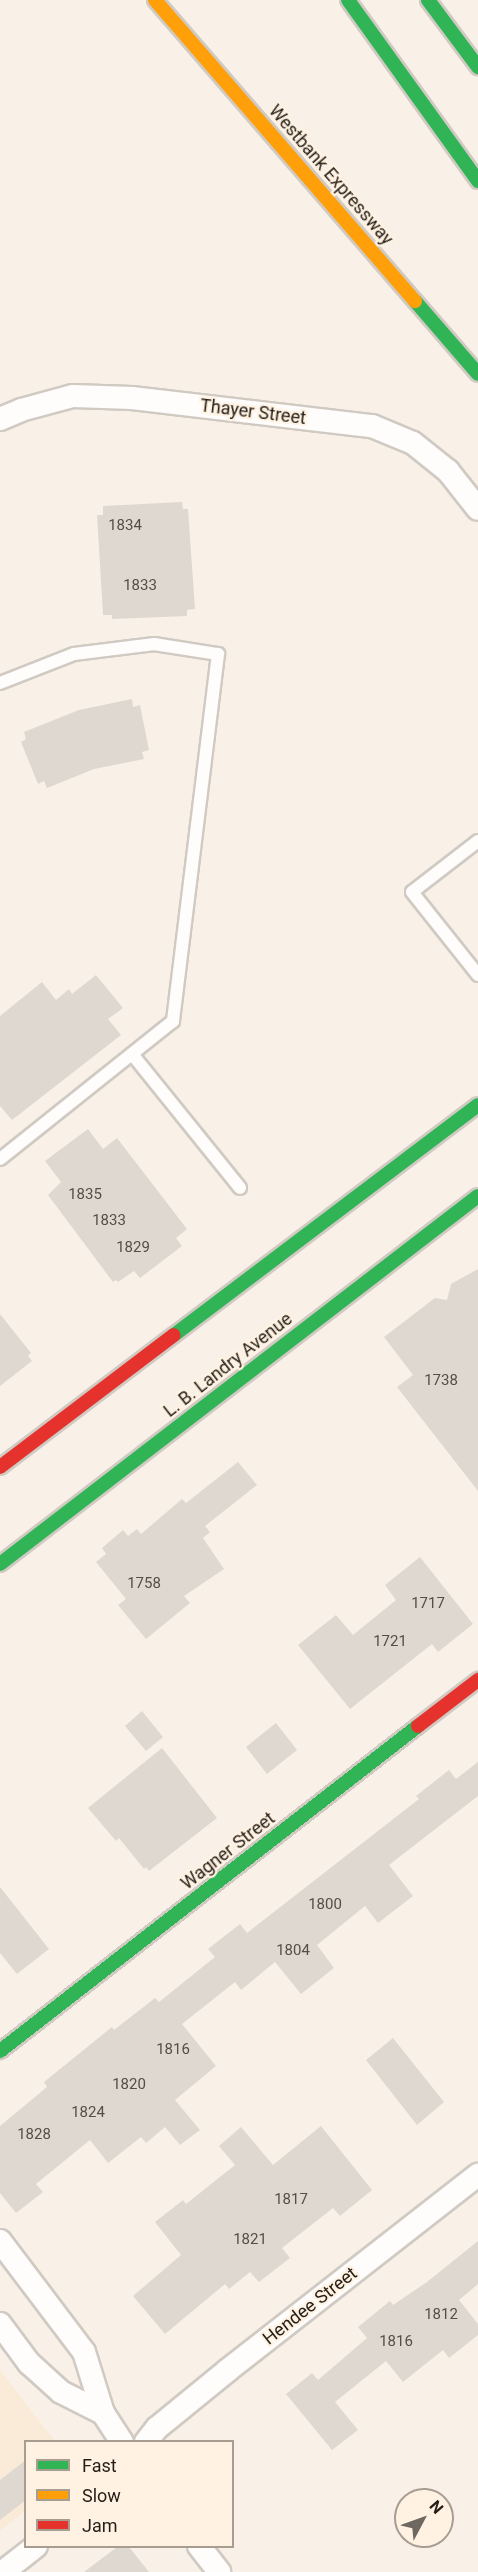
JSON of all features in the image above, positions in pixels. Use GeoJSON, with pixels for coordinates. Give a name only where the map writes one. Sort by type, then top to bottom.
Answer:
{"type":"FeatureCollection","features":[{"type":"Feature","properties":{"kind":"main road","name":"Westbank Expressway"},"geometry":{"type":"LineString","coordinates":[[155,0],[478,374]]}},
{"type":"Feature","properties":{"kind":"main road"},"geometry":{"type":"LineString","coordinates":[[428,0],[478,67]]}},
{"type":"Feature","properties":{"kind":"main road"},"geometry":{"type":"LineString","coordinates":[[356,3],[478,181]]}},
{"type":"Feature","properties":{"kind":"main road"},"geometry":{"type":"LineString","coordinates":[[0,1467],[478,1105]]}},
{"type":"Feature","properties":{"kind":"main road","name":"L. B. Landry Avenue"},"geometry":{"type":"LineString","coordinates":[[0,1564],[478,1196]]}},
{"type":"Feature","properties":{"kind":"main road","name":"Wagner Street"},"geometry":{"type":"LineString","coordinates":[[0,2051],[478,1680]]}},
{"type":"Feature","properties":{"kind":"street","name":"Thayer Street"},"geometry":{"type":"LineString","coordinates":[[0,419],[21,410],[73,396],[132,398],[372,426],[412,443],[439,464],[478,509]]}},
{"type":"Feature","properties":{"kind":"street","name":"Hendee Street"},"geometry":{"type":"LineString","coordinates":[[148,2440],[157,2428],[228,2370],[478,2175]]}},
{"type":"Feature","properties":{"kind":"street"},"geometry":{"type":"LineString","coordinates":[[0,2241],[84,2352],[103,2414],[121,2440]]}},
{"type":"Feature","properties":{"kind":"street"},"geometry":{"type":"LineString","coordinates":[[0,2324],[29,2363],[61,2392],[103,2414]]}},
{"type":"Feature","properties":{"kind":"street"},"geometry":{"type":"LineString","coordinates":[[3,2572],[35,2548]]}},
{"type":"Feature","properties":{"kind":"street"},"geometry":{"type":"LineString","coordinates":[[201,2548],[219,2572]]}},
{"type":"Feature","properties":{"kind":"lane"},"geometry":{"type":"LineString","coordinates":[[0,683],[74,654],[154,644],[218,654],[173,1021],[0,1159]]}},
{"type":"Feature","properties":{"kind":"lane"},"geometry":{"type":"LineString","coordinates":[[478,841],[412,892],[478,975]]}},
{"type":"Feature","properties":{"kind":"lane"},"geometry":{"type":"LineString","coordinates":[[132,1054],[240,1188]]}},
{"type":"Feature","properties":{"kind":"shaded area"},"geometry":{"type":"Polygon","coordinates":[[[0,2370],[54,2440],[24,2440],[24,2512],[0,2531],[0,2370]]]}},
{"type":"Feature","properties":{"kind":"building"},"geometry":{"type":"Polygon","coordinates":[[[182,502],[183,509],[188,509],[195,609],[187,610],[187,616],[112,619],[112,615],[103,615],[97,515],[103,515],[103,506],[182,502]]]}},
{"type":"Feature","properties":{"kind":"building"},"geometry":{"type":"Polygon","coordinates":[[[132,699],[133,707],[140,705],[149,750],[142,752],[144,759],[94,769],[47,788],[44,781],[38,784],[21,742],[26,739],[24,732],[79,710],[132,699]]]}},
{"type":"Feature","properties":{"kind":"building"},"geometry":{"type":"Polygon","coordinates":[[[96,975],[123,1008],[108,1019],[121,1035],[12,1120],[0,1106],[0,1016],[42,982],[56,1000],[69,989],[72,994],[96,975]]]}},
{"type":"Feature","properties":{"kind":"building"},"geometry":{"type":"Polygon","coordinates":[[[88,1129],[103,1149],[117,1138],[187,1229],[176,1238],[182,1246],[140,1278],[134,1271],[118,1282],[116,1280],[113,1282],[48,1195],[61,1182],[45,1161],[88,1129]]]}},
{"type":"Feature","properties":{"kind":"building"},"geometry":{"type":"Polygon","coordinates":[[[478,1269],[478,1491],[397,1387],[413,1375],[384,1337],[435,1298],[447,1300],[451,1284],[478,1269]]]}},
{"type":"Feature","properties":{"kind":"building"},"geometry":{"type":"Polygon","coordinates":[[[0,1314],[31,1353],[28,1356],[32,1361],[0,1386],[0,1314]]]}},
{"type":"Feature","properties":{"kind":"building"},"geometry":{"type":"Polygon","coordinates":[[[238,1462],[257,1485],[205,1526],[210,1532],[203,1538],[224,1569],[184,1596],[190,1603],[146,1639],[118,1605],[126,1599],[96,1562],[106,1554],[102,1548],[123,1530],[128,1536],[137,1529],[141,1534],[182,1499],[186,1503],[238,1462]]]}},
{"type":"Feature","properties":{"kind":"building"},"geometry":{"type":"Polygon","coordinates":[[[420,1557],[473,1624],[438,1652],[432,1644],[350,1709],[298,1645],[336,1615],[353,1635],[396,1600],[385,1585],[420,1557]]]}},
{"type":"Feature","properties":{"kind":"building"},"geometry":{"type":"Polygon","coordinates":[[[142,1711],[163,1737],[146,1751],[125,1726],[142,1711]]]}},
{"type":"Feature","properties":{"kind":"building"},"geometry":{"type":"Polygon","coordinates":[[[276,1723],[297,1750],[267,1774],[246,1747],[276,1723]]]}},
{"type":"Feature","properties":{"kind":"building"},"geometry":{"type":"Polygon","coordinates":[[[162,1748],[217,1818],[149,1871],[146,1867],[144,1869],[119,1838],[116,1841],[88,1808],[162,1748]]]}},
{"type":"Feature","properties":{"kind":"building"},"geometry":{"type":"Polygon","coordinates":[[[478,1762],[478,1796],[389,1865],[413,1896],[378,1923],[365,1906],[317,1945],[334,1968],[301,1994],[275,1962],[241,1990],[235,1982],[182,2024],[216,2066],[175,2100],[200,2130],[180,2145],[165,2127],[146,2143],[141,2137],[108,2163],[90,2140],[36,2184],[43,2192],[16,2213],[0,2193],[0,2126],[47,2087],[44,2082],[112,2027],[114,2030],[155,1998],[159,2002],[215,1957],[208,1949],[240,1924],[247,1933],[419,1799],[416,1796],[449,1770],[456,1779],[478,1762]]]}},
{"type":"Feature","properties":{"kind":"building"},"geometry":{"type":"Polygon","coordinates":[[[0,1887],[49,1949],[17,1974],[0,1953],[0,1887]]]}},
{"type":"Feature","properties":{"kind":"building"},"geometry":{"type":"Polygon","coordinates":[[[393,2038],[444,2102],[417,2125],[366,2060],[393,2038]]]}},
{"type":"Feature","properties":{"kind":"building"},"geometry":{"type":"Polygon","coordinates":[[[321,2126],[372,2190],[340,2216],[333,2208],[282,2248],[290,2258],[259,2282],[250,2272],[229,2289],[225,2284],[165,2334],[133,2296],[181,2255],[155,2222],[183,2200],[186,2204],[235,2165],[219,2146],[241,2127],[273,2165],[321,2126]]]}},
{"type":"Feature","properties":{"kind":"building"},"geometry":{"type":"Polygon","coordinates":[[[478,2241],[478,2284],[459,2300],[478,2324],[478,2335],[449,2358],[443,2350],[403,2382],[386,2361],[335,2402],[358,2430],[332,2450],[286,2394],[312,2373],[318,2380],[367,2338],[358,2327],[390,2301],[393,2305],[427,2282],[478,2241]]]}},
{"type":"Feature","properties":{"kind":"building"},"geometry":{"type":"Polygon","coordinates":[[[24,2462],[24,2502],[0,2520],[0,2480],[24,2462]]]}},
{"type":"Feature","properties":{"kind":"building"},"geometry":{"type":"Polygon","coordinates":[[[116,2548],[130,2548],[149,2572],[84,2572],[116,2548]]]}},
{"type":"Feature","properties":{"kind":"traffic: fast"},"geometry":{"type":"LineString","coordinates":[[348,0],[478,181]]}},
{"type":"Feature","properties":{"kind":"traffic: fast"},"geometry":{"type":"LineString","coordinates":[[428,0],[478,67]]}},
{"type":"Feature","properties":{"kind":"traffic: fast"},"geometry":{"type":"LineString","coordinates":[[415,301],[478,374]]}},
{"type":"Feature","properties":{"kind":"traffic: fast"},"geometry":{"type":"LineString","coordinates":[[174,1335],[478,1105]]}},
{"type":"Feature","properties":{"kind":"traffic: fast"},"geometry":{"type":"LineString","coordinates":[[0,1564],[478,1196]]}},
{"type":"Feature","properties":{"kind":"traffic: fast"},"geometry":{"type":"LineString","coordinates":[[0,2051],[418,1726]]}},
{"type":"Feature","properties":{"kind":"traffic: slow"},"geometry":{"type":"LineString","coordinates":[[155,0],[415,301]]}},
{"type":"Feature","properties":{"kind":"traffic: jam"},"geometry":{"type":"LineString","coordinates":[[0,1467],[174,1335]]}},
{"type":"Feature","properties":{"kind":"traffic: jam"},"geometry":{"type":"LineString","coordinates":[[418,1726],[478,1680]]}}]}
